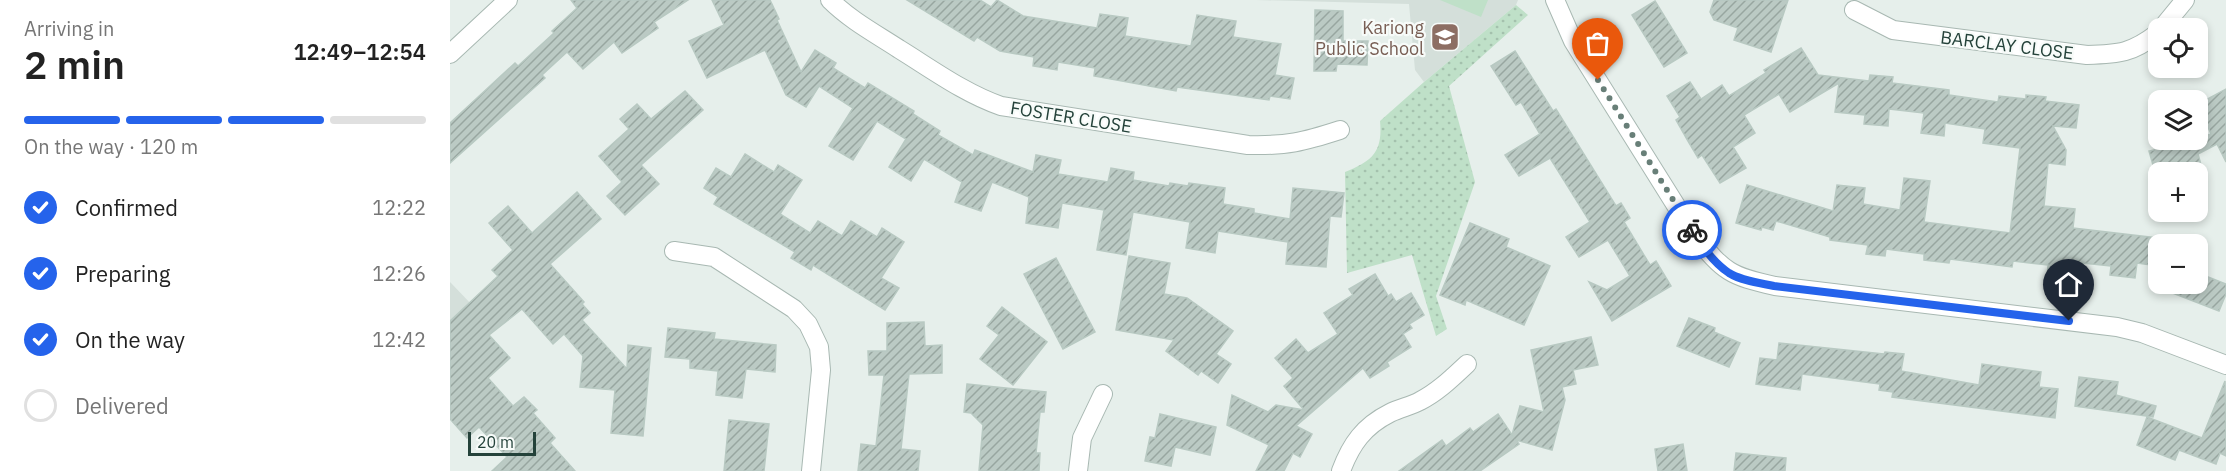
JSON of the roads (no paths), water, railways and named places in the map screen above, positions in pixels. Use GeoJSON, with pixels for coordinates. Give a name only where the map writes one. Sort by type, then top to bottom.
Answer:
{"type":"FeatureCollection","features":[{"type":"Feature","properties":{"kind":"street"},"geometry":{"type":"LineString","coordinates":[[450,54],[508,0]]}},
{"type":"Feature","properties":{"kind":"street","name":"FOSTER CLOSE"},"geometry":{"type":"LineString","coordinates":[[830,0],[858,22],[976,97],[1002,106],[1248,145],[1277,146],[1300,143],[1340,130]]}},
{"type":"Feature","properties":{"kind":"street"},"geometry":{"type":"LineString","coordinates":[[1555,0],[1574,41],[1695,236],[1729,273],[1774,286],[2116,327],[2142,333],[2226,365]]}},
{"type":"Feature","properties":{"kind":"street"},"geometry":{"type":"LineString","coordinates":[[2170,18],[2185,0]]}},
{"type":"Feature","properties":{"kind":"street","name":"BARCLAY CLOSE"},"geometry":{"type":"LineString","coordinates":[[1854,10],[1893,30],[2087,55],[2112,54],[2140,47],[2148,41]]}},
{"type":"Feature","properties":{"kind":"street"},"geometry":{"type":"LineString","coordinates":[[674,251],[714,256],[794,309],[808,324],[819,347],[821,370],[811,471]]}},
{"type":"Feature","properties":{"kind":"street"},"geometry":{"type":"LineString","coordinates":[[1341,471],[1350,449],[1364,430],[1390,413],[1421,401],[1437,391],[1467,364]]}},
{"type":"Feature","properties":{"kind":"street"},"geometry":{"type":"LineString","coordinates":[[1078,471],[1082,438],[1103,394]]}},
{"type":"Feature","properties":{"kind":"place","name":"Kariong Public School"},"geometry":{"type":"Point","coordinates":[1445,37]}}]}
